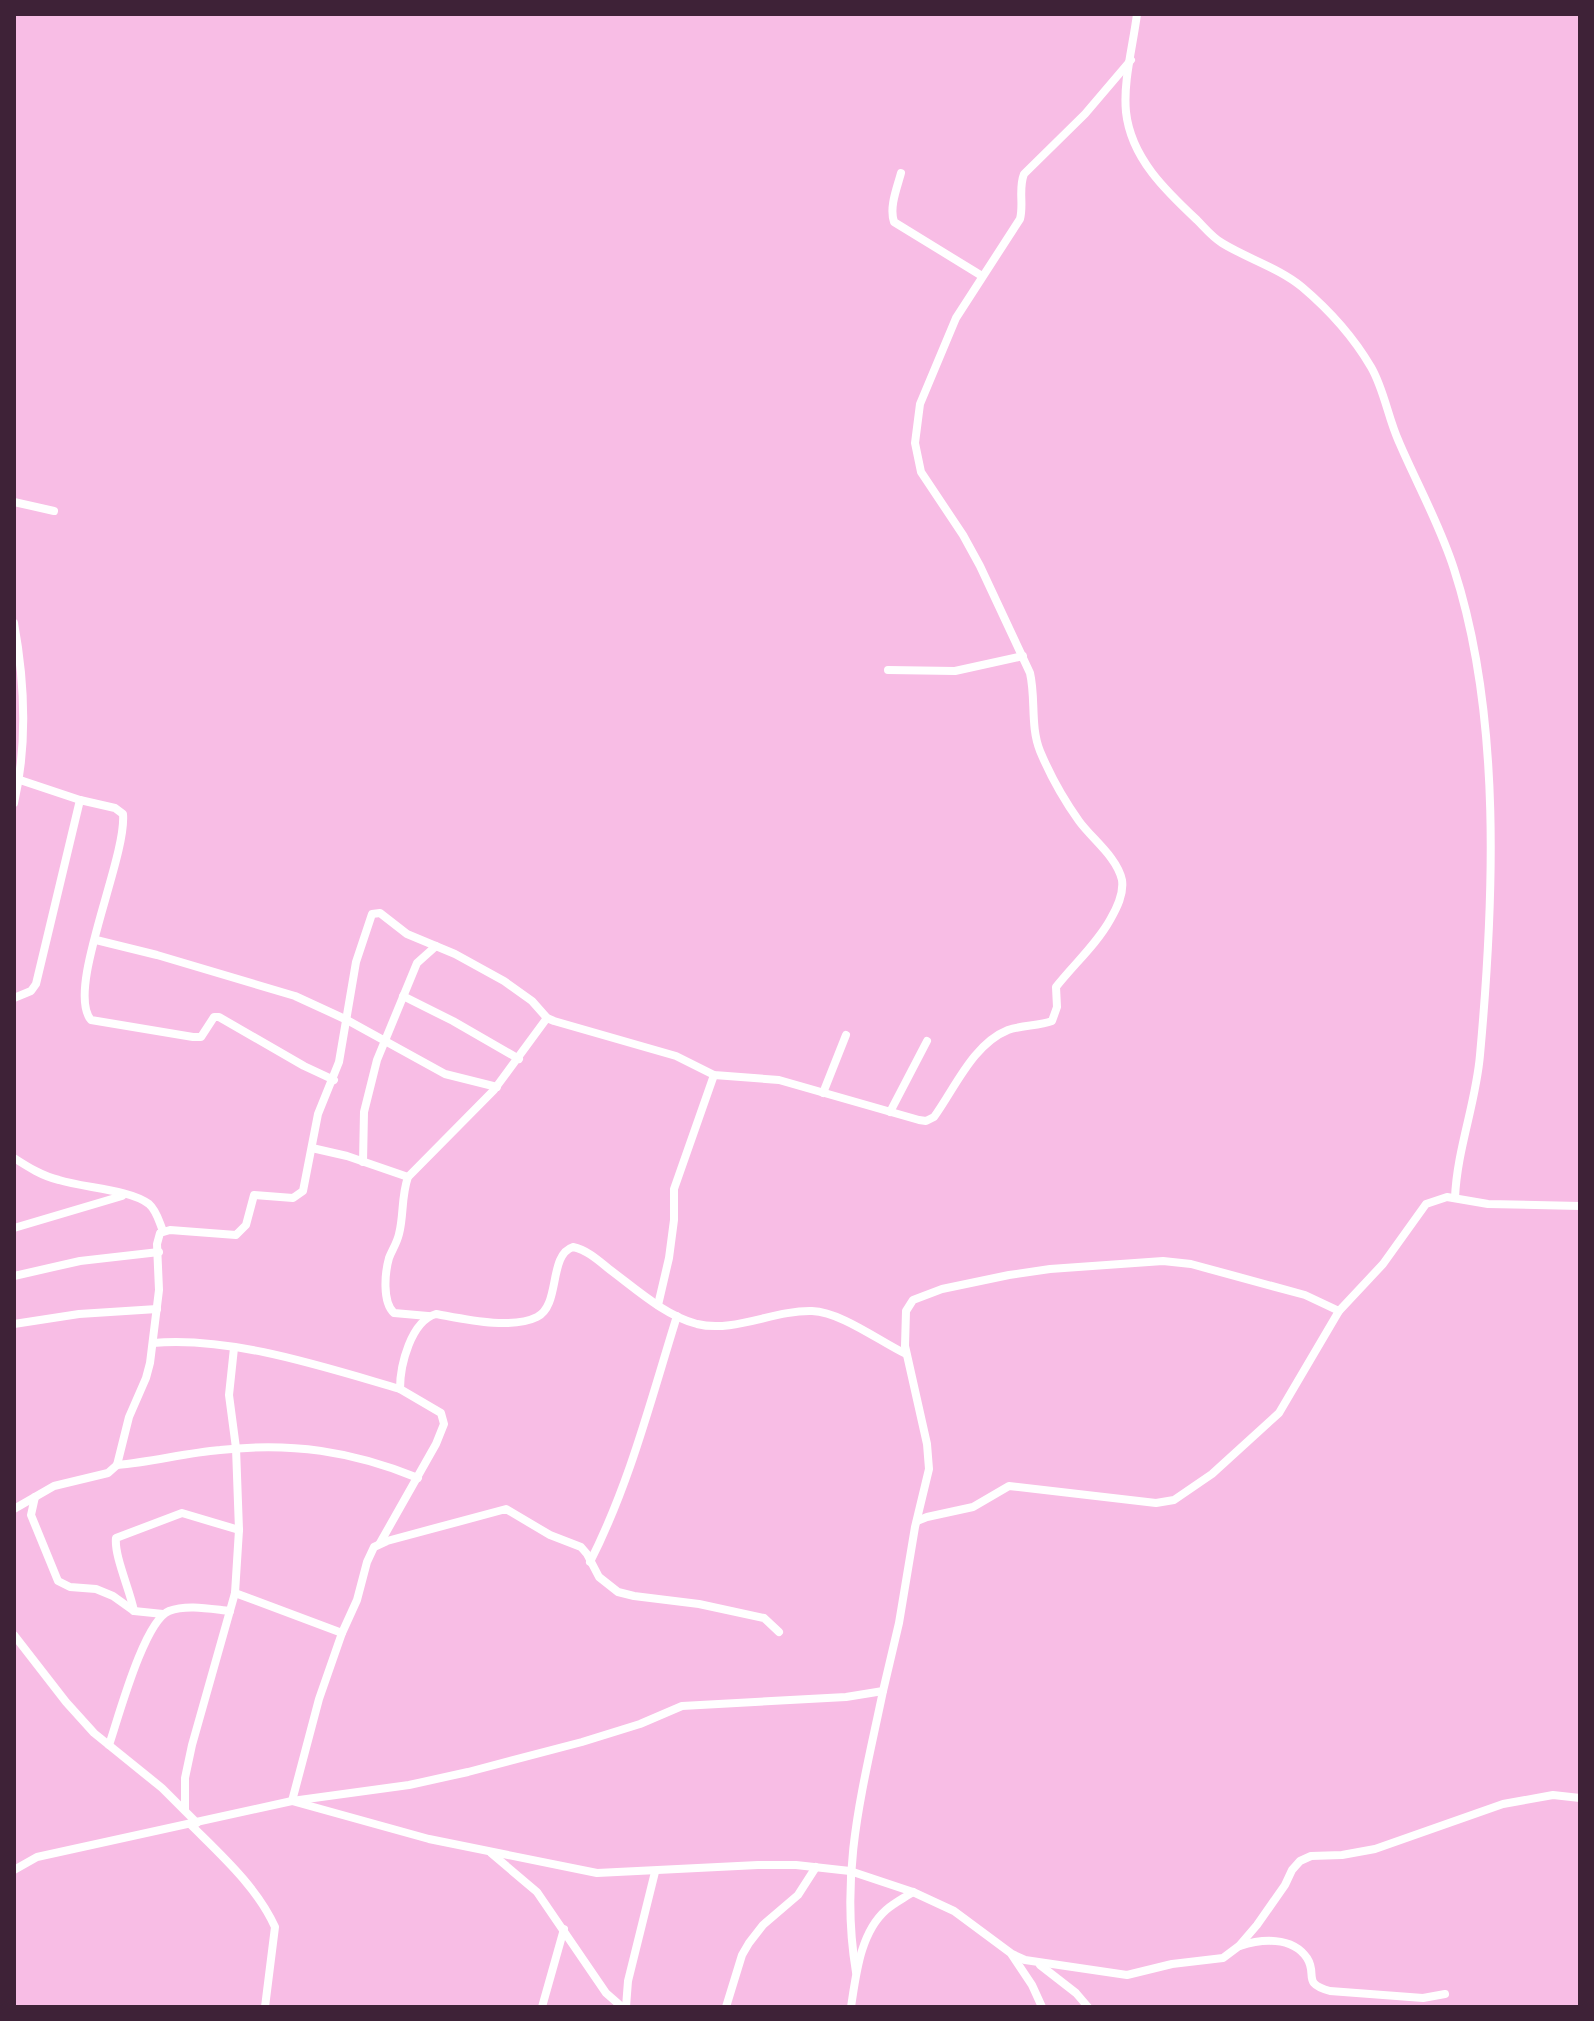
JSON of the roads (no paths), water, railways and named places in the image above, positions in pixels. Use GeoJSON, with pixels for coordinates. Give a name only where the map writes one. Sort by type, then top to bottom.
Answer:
{"type":"FeatureCollection","features":[{"type":"Feature","properties":{"kind":"street"},"geometry":{"type":"LineString","coordinates":[[1137,14],[1126,88],[1126,112],[1140,156],[1177,201],[1217,240],[1301,286],[1326,309],[1359,349],[1373,370],[1399,444],[1454,570],[1475,664],[1491,805],[1490,894],[1480,1062],[1458,1163],[1455,1198]]}},
{"type":"Feature","properties":{"kind":"street"},"geometry":{"type":"LineString","coordinates":[[117,1465],[129,1417],[146,1378],[153,1343],[157,1309],[157,1237],[163,1231],[236,1235],[246,1225],[254,1195],[299,1196],[305,1184],[318,1114],[334,1080],[356,962],[372,914],[380,913],[407,934],[436,946],[519,991],[547,1018],[676,1056],[714,1075],[766,1078],[926,1121],[934,1117],[967,1068],[992,1039],[1012,1029],[1052,1021],[1057,1007],[1056,987],[1098,939],[1123,890],[1117,866],[1079,821],[1040,751],[1034,735],[1033,687],[1023,656],[963,535],[921,472],[916,458],[917,423],[928,383],[956,318],[1020,219],[1024,174],[1085,114],[1131,60]]}},
{"type":"Feature","properties":{"kind":"street"},"geometry":{"type":"LineString","coordinates":[[901,173],[893,204],[894,222],[982,276]]}},
{"type":"Feature","properties":{"kind":"street"},"geometry":{"type":"LineString","coordinates":[[14,502],[54,511]]}},
{"type":"Feature","properties":{"kind":"street"},"geometry":{"type":"LineString","coordinates":[[14,623],[24,702],[14,803]]}},
{"type":"Feature","properties":{"kind":"street"},"geometry":{"type":"LineString","coordinates":[[888,670],[955,671],[1023,656]]}},
{"type":"Feature","properties":{"kind":"street"},"geometry":{"type":"LineString","coordinates":[[16,779],[115,808],[121,811],[124,818],[88,966],[84,1002],[85,1014],[91,1020],[201,1037],[214,1017],[219,1017],[334,1080]]}},
{"type":"Feature","properties":{"kind":"street"},"geometry":{"type":"LineString","coordinates":[[14,998],[31,991],[36,984],[80,800]]}},
{"type":"Feature","properties":{"kind":"street"},"geometry":{"type":"LineString","coordinates":[[96,940],[273,989],[347,1020],[445,1074],[497,1087]]}},
{"type":"Feature","properties":{"kind":"street"},"geometry":{"type":"LineString","coordinates":[[363,1162],[364,1112],[377,1060],[417,963],[436,946]]}},
{"type":"Feature","properties":{"kind":"street"},"geometry":{"type":"LineString","coordinates":[[403,996],[519,1059]]}},
{"type":"Feature","properties":{"kind":"street"},"geometry":{"type":"LineString","coordinates":[[547,1018],[497,1087],[408,1177],[402,1193],[400,1232],[386,1270],[388,1306],[394,1313],[436,1314],[492,1323],[539,1316],[548,1304],[561,1257],[573,1247],[588,1254],[658,1305],[698,1324],[717,1326],[784,1312],[814,1311],[832,1315],[906,1354]]}},
{"type":"Feature","properties":{"kind":"street"},"geometry":{"type":"LineString","coordinates":[[823,1093],[846,1035]]}},
{"type":"Feature","properties":{"kind":"street"},"geometry":{"type":"LineString","coordinates":[[890,1112],[927,1041]]}},
{"type":"Feature","properties":{"kind":"street"},"geometry":{"type":"LineString","coordinates":[[658,1305],[669,1258],[674,1189],[714,1075]]}},
{"type":"Feature","properties":{"kind":"street"},"geometry":{"type":"LineString","coordinates":[[312,1148],[408,1177]]}},
{"type":"Feature","properties":{"kind":"street"},"geometry":{"type":"LineString","coordinates":[[14,1158],[42,1175],[127,1195],[147,1203],[155,1210],[163,1231]]}},
{"type":"Feature","properties":{"kind":"street"},"geometry":{"type":"LineString","coordinates":[[14,1228],[127,1195]]}},
{"type":"Feature","properties":{"kind":"street"},"geometry":{"type":"LineString","coordinates":[[917,1521],[973,1507],[1009,1486],[1156,1503],[1174,1500],[1212,1474],[1279,1413],[1339,1311],[1383,1264],[1426,1204],[1440,1198],[1455,1198],[1488,1204],[1580,1206]]}},
{"type":"Feature","properties":{"kind":"street"},"geometry":{"type":"LineString","coordinates":[[14,1276],[80,1261],[159,1252]]}},
{"type":"Feature","properties":{"kind":"street"},"geometry":{"type":"LineString","coordinates":[[856,1972],[850,1871],[870,1743],[899,1623],[929,1469],[927,1444],[906,1354],[906,1311],[913,1300],[942,1289],[1050,1269],[1163,1261],[1191,1264],[1305,1295],[1339,1311]]}},
{"type":"Feature","properties":{"kind":"street"},"geometry":{"type":"LineString","coordinates":[[14,1324],[79,1314],[157,1309]]}},
{"type":"Feature","properties":{"kind":"street"},"geometry":{"type":"LineString","coordinates":[[400,1389],[406,1353],[428,1316]]}},
{"type":"Feature","properties":{"kind":"street"},"geometry":{"type":"LineString","coordinates":[[590,1562],[621,1494],[646,1426],[677,1316]]}},
{"type":"Feature","properties":{"kind":"street"},"geometry":{"type":"LineString","coordinates":[[153,1343],[180,1341],[234,1348],[337,1371],[400,1389],[441,1413],[444,1418],[436,1444],[379,1544]]}},
{"type":"Feature","properties":{"kind":"street"},"geometry":{"type":"LineString","coordinates":[[185,1810],[185,1778],[192,1745],[235,1593],[239,1530],[236,1448],[229,1395],[234,1348]]}},
{"type":"Feature","properties":{"kind":"street"},"geometry":{"type":"LineString","coordinates":[[14,1509],[54,1486],[77,1483],[108,1473],[117,1465],[236,1448],[342,1453],[418,1478]]}},
{"type":"Feature","properties":{"kind":"street"},"geometry":{"type":"LineString","coordinates":[[35,1497],[31,1515],[58,1581],[70,1587],[96,1589],[113,1596],[134,1611],[163,1614]]}},
{"type":"Feature","properties":{"kind":"street"},"geometry":{"type":"LineString","coordinates":[[292,1801],[302,1756],[342,1633],[357,1600],[367,1562],[374,1547],[379,1544],[506,1509],[550,1535],[581,1547],[605,1584],[618,1592],[764,1618],[779,1632]]}},
{"type":"Feature","properties":{"kind":"street"},"geometry":{"type":"LineString","coordinates":[[134,1611],[130,1587],[115,1550],[116,1538],[182,1513],[239,1530]]}},
{"type":"Feature","properties":{"kind":"street"},"geometry":{"type":"LineString","coordinates":[[235,1593],[342,1633]]}},
{"type":"Feature","properties":{"kind":"street"},"geometry":{"type":"LineString","coordinates":[[109,1745],[155,1622],[163,1614],[179,1608],[230,1611]]}},
{"type":"Feature","properties":{"kind":"street"},"geometry":{"type":"LineString","coordinates":[[14,1635],[66,1702],[109,1745],[185,1810],[270,1916],[275,1927],[265,2007]]}},
{"type":"Feature","properties":{"kind":"street"},"geometry":{"type":"LineString","coordinates":[[14,1870],[37,1857],[292,1801],[409,1785],[468,1772],[582,1742],[640,1724],[682,1706],[846,1697],[883,1691]]}},
{"type":"Feature","properties":{"kind":"street"},"geometry":{"type":"LineString","coordinates":[[1239,1946],[1271,1905],[1292,1870],[1300,1861],[1311,1856],[1375,1849],[1503,1804],[1553,1795],[1580,1798]]}},
{"type":"Feature","properties":{"kind":"street"},"geometry":{"type":"LineString","coordinates":[[292,1801],[429,1839],[597,1873],[758,1865],[850,1871],[913,1892],[954,1911],[1012,1954],[1040,1964],[1127,1975],[1172,1964],[1218,1959],[1239,1946],[1267,1940],[1285,1943],[1304,1954],[1309,1962],[1310,1978],[1317,1988],[1423,1998],[1445,1994]]}},
{"type":"Feature","properties":{"kind":"street"},"geometry":{"type":"LineString","coordinates":[[487,1850],[537,1892],[606,1993],[624,2007],[655,1872]]}},
{"type":"Feature","properties":{"kind":"street"},"geometry":{"type":"LineString","coordinates":[[726,2007],[742,1955],[749,1943],[763,1925],[798,1895],[816,1867]]}},
{"type":"Feature","properties":{"kind":"street"},"geometry":{"type":"LineString","coordinates":[[851,2007],[856,1972],[870,1933],[884,1911],[913,1892]]}},
{"type":"Feature","properties":{"kind":"street"},"geometry":{"type":"LineString","coordinates":[[542,2007],[564,1929]]}},
{"type":"Feature","properties":{"kind":"street"},"geometry":{"type":"LineString","coordinates":[[1012,1954],[1042,2007]]}},
{"type":"Feature","properties":{"kind":"street"},"geometry":{"type":"LineString","coordinates":[[1040,1964],[1076,1993],[1088,2007]]}}]}
